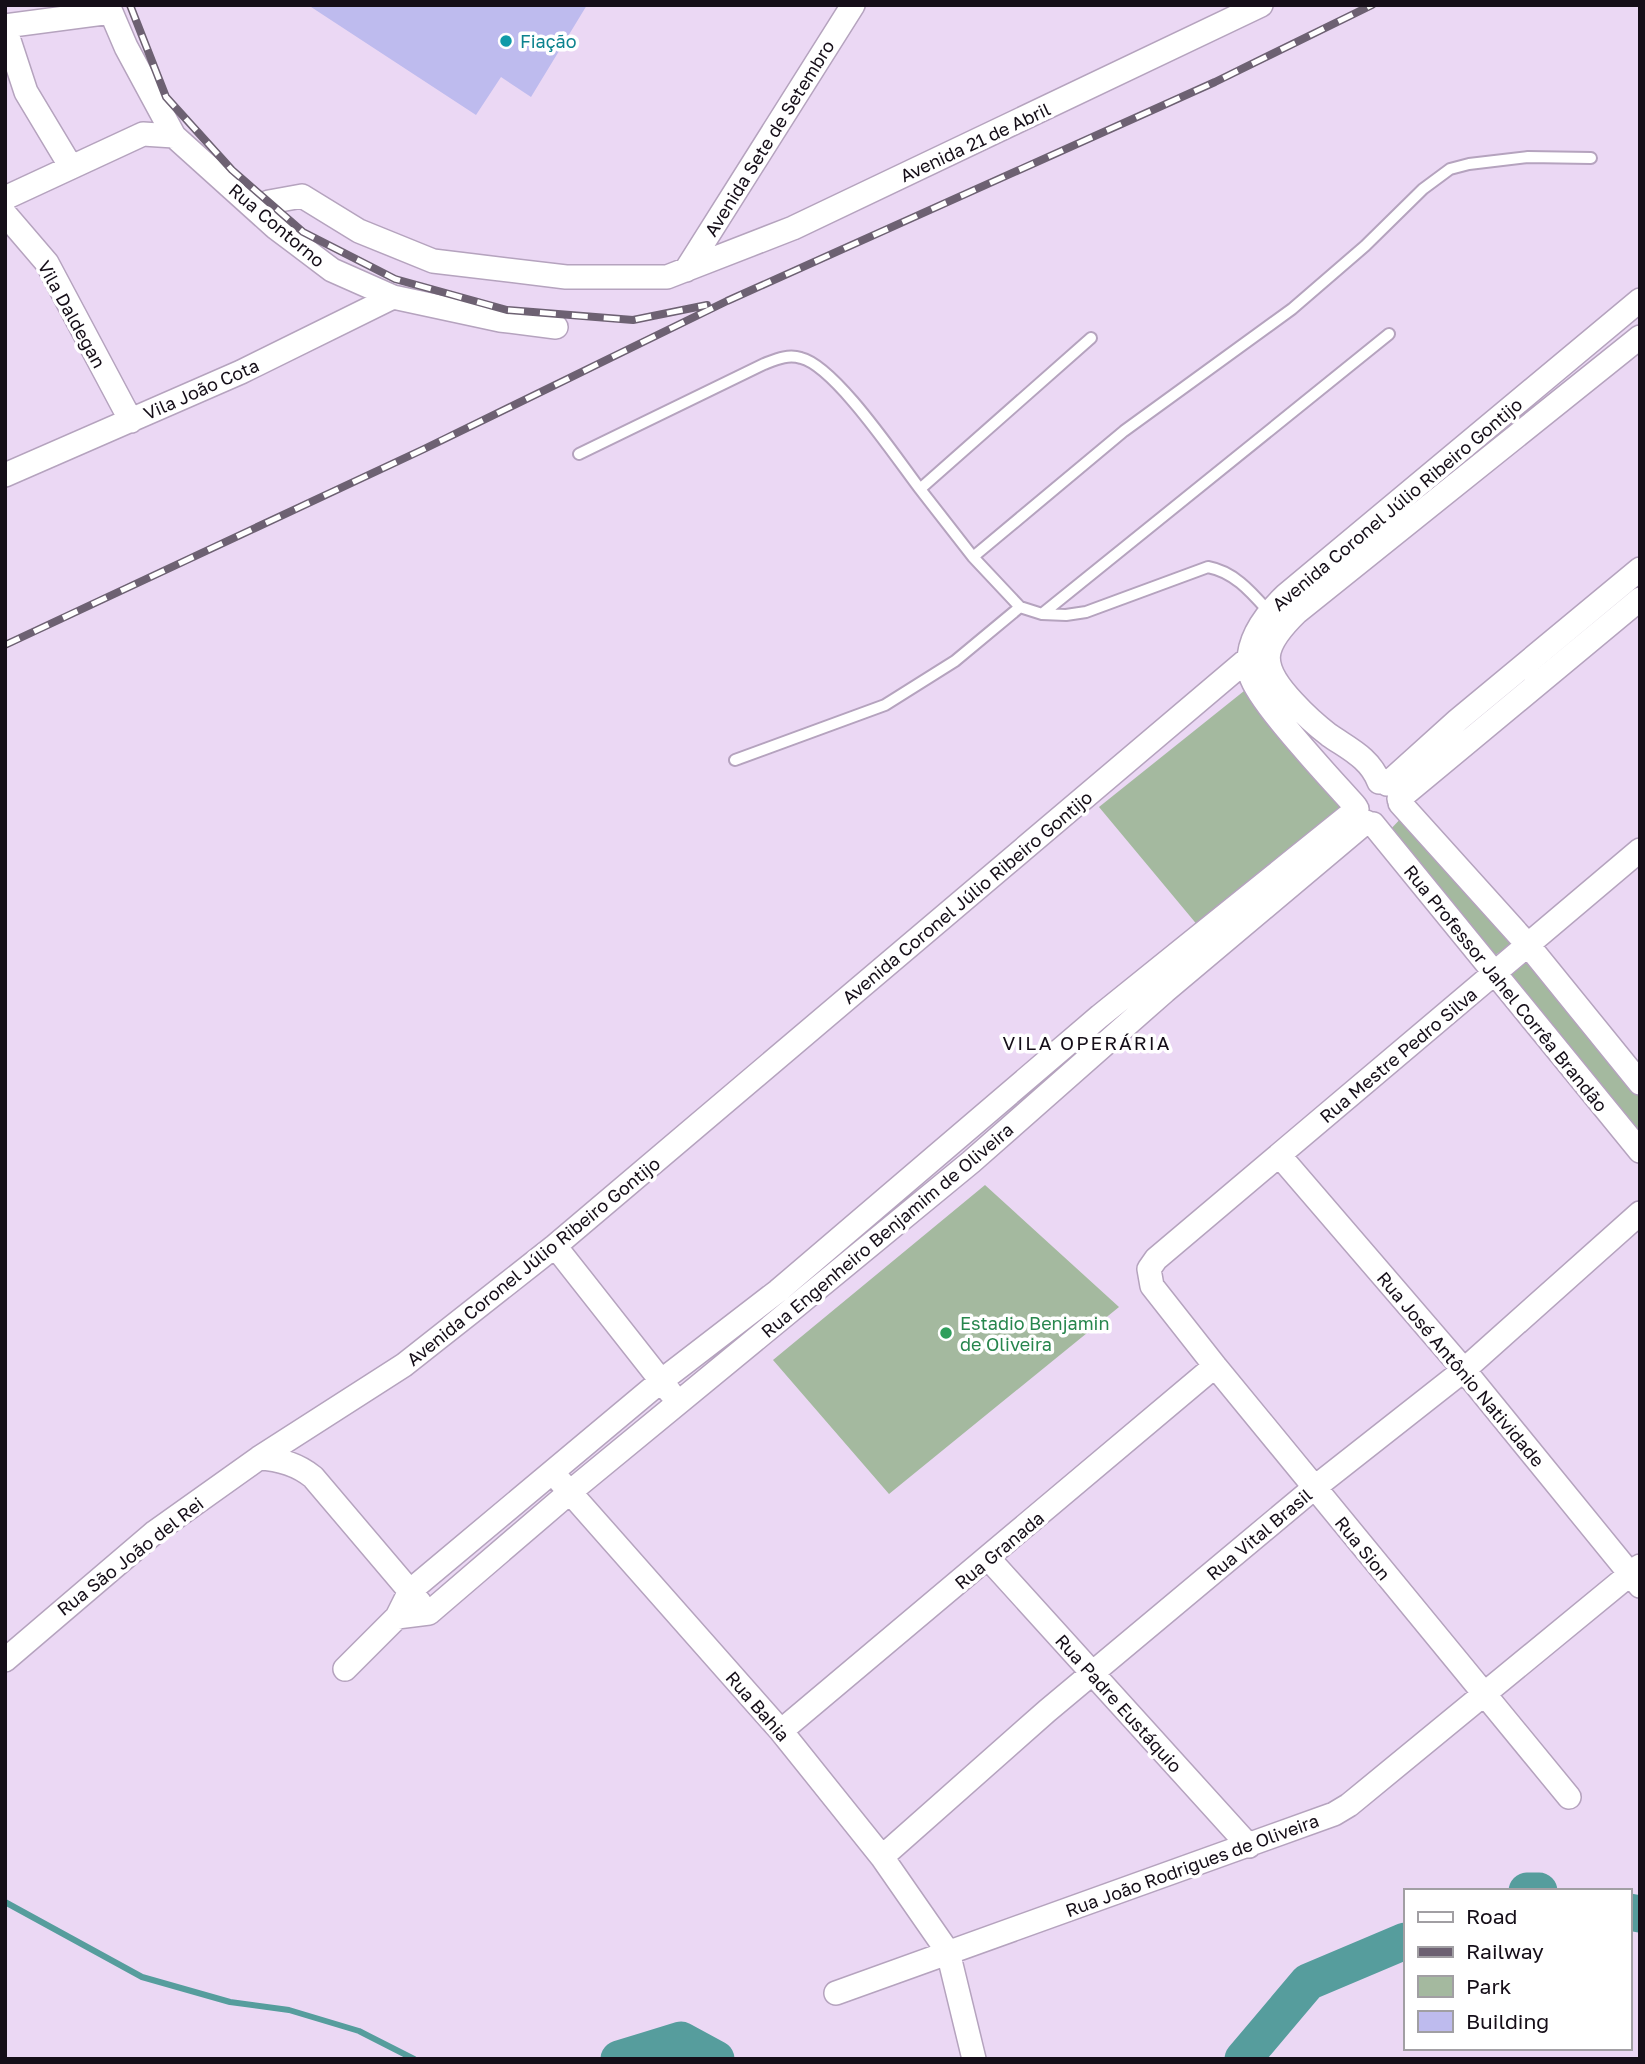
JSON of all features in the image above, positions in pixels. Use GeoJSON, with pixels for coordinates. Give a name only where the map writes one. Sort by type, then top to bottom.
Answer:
{"type":"FeatureCollection","features":[{"type":"Feature","properties":{"kind":"street","name":"Avenida Sete de Setembro"},"geometry":{"type":"LineString","coordinates":[[686,270],[853,5]]}},
{"type":"Feature","properties":{"kind":"street","name":"Avenida 21 de Abril"},"geometry":{"type":"LineString","coordinates":[[254,208],[269,202],[302,196],[359,231],[433,261],[566,277],[667,277],[793,228],[1261,5]]}},
{"type":"Feature","properties":{"kind":"street"},"geometry":{"type":"LineString","coordinates":[[71,167],[26,92],[5,27],[111,8]]}},
{"type":"Feature","properties":{"kind":"street","name":"Rua Contorno"},"geometry":{"type":"LineString","coordinates":[[111,8],[125,47],[174,136],[254,208],[332,270],[393,298],[500,320],[556,327]]}},
{"type":"Feature","properties":{"kind":"street"},"geometry":{"type":"LineString","coordinates":[[5,198],[143,134],[174,136]]}},
{"type":"Feature","properties":{"kind":"street","name":"Vila Daldegan"},"geometry":{"type":"LineString","coordinates":[[5,214],[47,263],[131,421]]}},
{"type":"Feature","properties":{"kind":"street","name":"Vila João Cota"},"geometry":{"type":"LineString","coordinates":[[5,475],[241,372],[393,298]]}},
{"type":"Feature","properties":{"kind":"street","name":"Avenida Coronel Júlio Ribeiro Gontijo"},"geometry":{"type":"LineString","coordinates":[[259,1458],[404,1366],[555,1246],[1259,665],[1271,645],[1276,619],[1441,465],[1640,300]]}},
{"type":"Feature","properties":{"kind":"street"},"geometry":{"type":"LineString","coordinates":[[1606,328],[1633,342]]}},
{"type":"Feature","properties":{"kind":"street","name":"Avenida Coronel Júlio Ribeiro Gontijo"},"geometry":{"type":"LineString","coordinates":[[1259,665],[1255,636],[1459,484],[1633,342]]}},
{"type":"Feature","properties":{"kind":"street"},"geometry":{"type":"LineString","coordinates":[[1441,465],[1459,484]]}},
{"type":"Feature","properties":{"kind":"street"},"geometry":{"type":"LineString","coordinates":[[1578,635],[1640,569]]}},
{"type":"Feature","properties":{"kind":"street"},"geometry":{"type":"LineString","coordinates":[[1391,792],[1458,720],[1578,635],[1640,599]]}},
{"type":"Feature","properties":{"kind":"street"},"geometry":{"type":"LineString","coordinates":[[1259,665],[1308,718],[1367,761],[1391,792],[1528,945],[1640,1083]]}},
{"type":"Feature","properties":{"kind":"street","name":"Rua Professor Jahel Corrêa Brandão"},"geometry":{"type":"LineString","coordinates":[[1259,665],[1251,677],[1262,695],[1640,1152]]}},
{"type":"Feature","properties":{"kind":"street"},"geometry":{"type":"LineString","coordinates":[[1364,786],[1391,792],[1397,811],[1388,822],[1363,815],[1359,792],[1364,786]]}},
{"type":"Feature","properties":{"kind":"street","name":"Rua Engenheiro Benjamim de Oliveira"},"geometry":{"type":"LineString","coordinates":[[345,1669],[397,1617],[410,1591],[661,1381],[778,1291],[1363,815]]}},
{"type":"Feature","properties":{"kind":"street","name":"Rua Mestre Pedro Silva"},"geometry":{"type":"LineString","coordinates":[[1156,1259],[1640,850]]}},
{"type":"Feature","properties":{"kind":"street","name":"Rua Engenheiro Benjamim de Oliveira"},"geometry":{"type":"LineString","coordinates":[[429,1613],[570,1492],[971,1162],[1158,982]]}},
{"type":"Feature","properties":{"kind":"street","name":"Rua José Antônio Natividade"},"geometry":{"type":"LineString","coordinates":[[1279,1156],[1637,1575]]}},
{"type":"Feature","properties":{"kind":"street","name":"Rua Vital Brasil"},"geometry":{"type":"LineString","coordinates":[[881,1857],[1092,1674],[1314,1488],[1464,1370],[1640,1213]]}},
{"type":"Feature","properties":{"kind":"street"},"geometry":{"type":"LineString","coordinates":[[555,1246],[678,1403]]}},
{"type":"Feature","properties":{"kind":"street","name":"Rua Sion"},"geometry":{"type":"LineString","coordinates":[[1156,1259],[1149,1269],[1152,1286],[1314,1488],[1569,1797]]}},
{"type":"Feature","properties":{"kind":"street","name":"Rua Granada"},"geometry":{"type":"LineString","coordinates":[[781,1731],[989,1559],[1215,1366]]}},
{"type":"Feature","properties":{"kind":"street"},"geometry":{"type":"LineString","coordinates":[[259,1458],[284,1461],[301,1467],[313,1477],[429,1613]]}},
{"type":"Feature","properties":{"kind":"street","name":"Rua São João del Rei"},"geometry":{"type":"LineString","coordinates":[[5,1660],[155,1532],[259,1458]]}},
{"type":"Feature","properties":{"kind":"street","name":"Rua Bahia"},"geometry":{"type":"LineString","coordinates":[[553,1473],[781,1731],[881,1857],[947,1952]]}},
{"type":"Feature","properties":{"kind":"street","name":"Rua Padre Eustáquio"},"geometry":{"type":"LineString","coordinates":[[989,1559],[1249,1846]]}},
{"type":"Feature","properties":{"kind":"street","name":"Rua João Rodrigues de Oliveira"},"geometry":{"type":"LineString","coordinates":[[836,1993],[1309,1825],[1349,1805],[1483,1695],[1637,1575]]}},
{"type":"Feature","properties":{"kind":"street"},"geometry":{"type":"LineString","coordinates":[[397,1617],[429,1613]]}},
{"type":"Feature","properties":{"kind":"street"},"geometry":{"type":"LineString","coordinates":[[947,1952],[974,2059]]}},
{"type":"Feature","properties":{"kind":"lane"},"geometry":{"type":"LineString","coordinates":[[973,557],[1124,431],[1292,309],[1365,246],[1423,189],[1450,170],[1469,164],[1528,157],[1591,158]]}},
{"type":"Feature","properties":{"kind":"lane"},"geometry":{"type":"LineString","coordinates":[[1042,614],[1389,334]]}},
{"type":"Feature","properties":{"kind":"lane"},"geometry":{"type":"LineString","coordinates":[[920,489],[1091,338]]}},
{"type":"Feature","properties":{"kind":"lane"},"geometry":{"type":"LineString","coordinates":[[579,454],[764,363],[785,356],[803,358],[827,372],[973,557],[1020,607],[1042,614],[1086,612],[1208,567],[1223,570],[1233,577],[1276,619]]}},
{"type":"Feature","properties":{"kind":"lane"},"geometry":{"type":"LineString","coordinates":[[734,760],[885,705],[955,661],[1020,607]]}},
{"type":"Feature","properties":{"kind":"green space"},"geometry":{"type":"Polygon","coordinates":[[[1244,691],[1347,807],[1199,927],[1099,807],[1244,691]]]}},
{"type":"Feature","properties":{"kind":"green space"},"geometry":{"type":"Polygon","coordinates":[[[1406,813],[1515,943],[1490,958],[1387,833],[1406,813]]]}},
{"type":"Feature","properties":{"kind":"green space"},"geometry":{"type":"Polygon","coordinates":[[[1529,952],[1640,1090],[1640,1139],[1503,973],[1529,952]]]}},
{"type":"Feature","properties":{"kind":"green space","name":"Estadio Benjamin de Oliveira"},"geometry":{"type":"Polygon","coordinates":[[[985,1185],[1119,1307],[889,1494],[773,1360],[985,1185]]]}},
{"type":"Feature","properties":{"kind":"building"},"geometry":{"type":"Polygon","coordinates":[[[308,5],[587,5],[531,97],[501,77],[476,115],[308,5]]]}},
{"type":"Feature","properties":{"kind":"waterway"},"geometry":{"type":"LineString","coordinates":[[5,1902],[142,1977],[230,2002],[289,2010],[359,2031],[414,2059]]}},
{"type":"Feature","properties":{"kind":"waterway"},"geometry":{"type":"LineString","coordinates":[[1631,1912],[1640,1914]]}},
{"type":"Feature","properties":{"kind":"waterway"},"geometry":{"type":"LineString","coordinates":[[1243,2059],[1308,1982],[1404,1941]]}},
{"type":"Feature","properties":{"kind":"waterway"},"geometry":{"type":"LineString","coordinates":[[619,2059],[681,2040],[716,2059]]}},
{"type":"Feature","properties":{"kind":"railway"},"geometry":{"type":"LineString","coordinates":[[130,5],[166,97],[232,170],[303,232],[395,279],[507,310],[633,320],[707,305]]}},
{"type":"Feature","properties":{"kind":"railway"},"geometry":{"type":"LineString","coordinates":[[5,645],[424,449],[727,301],[1215,82],[1372,5]]}},
{"type":"Feature","properties":{"kind":"place","name":"Fiação"},"geometry":{"type":"Point","coordinates":[506,41]}},
{"type":"Feature","properties":{"kind":"place","name":"Estadio Benjamin de Oliveira"},"geometry":{"type":"Point","coordinates":[946,1333]}},
{"type":"Feature","properties":{"kind":"district","name":"VILA OPERÁRIA"},"geometry":{"type":"Point","coordinates":[1087,1042]}}]}
